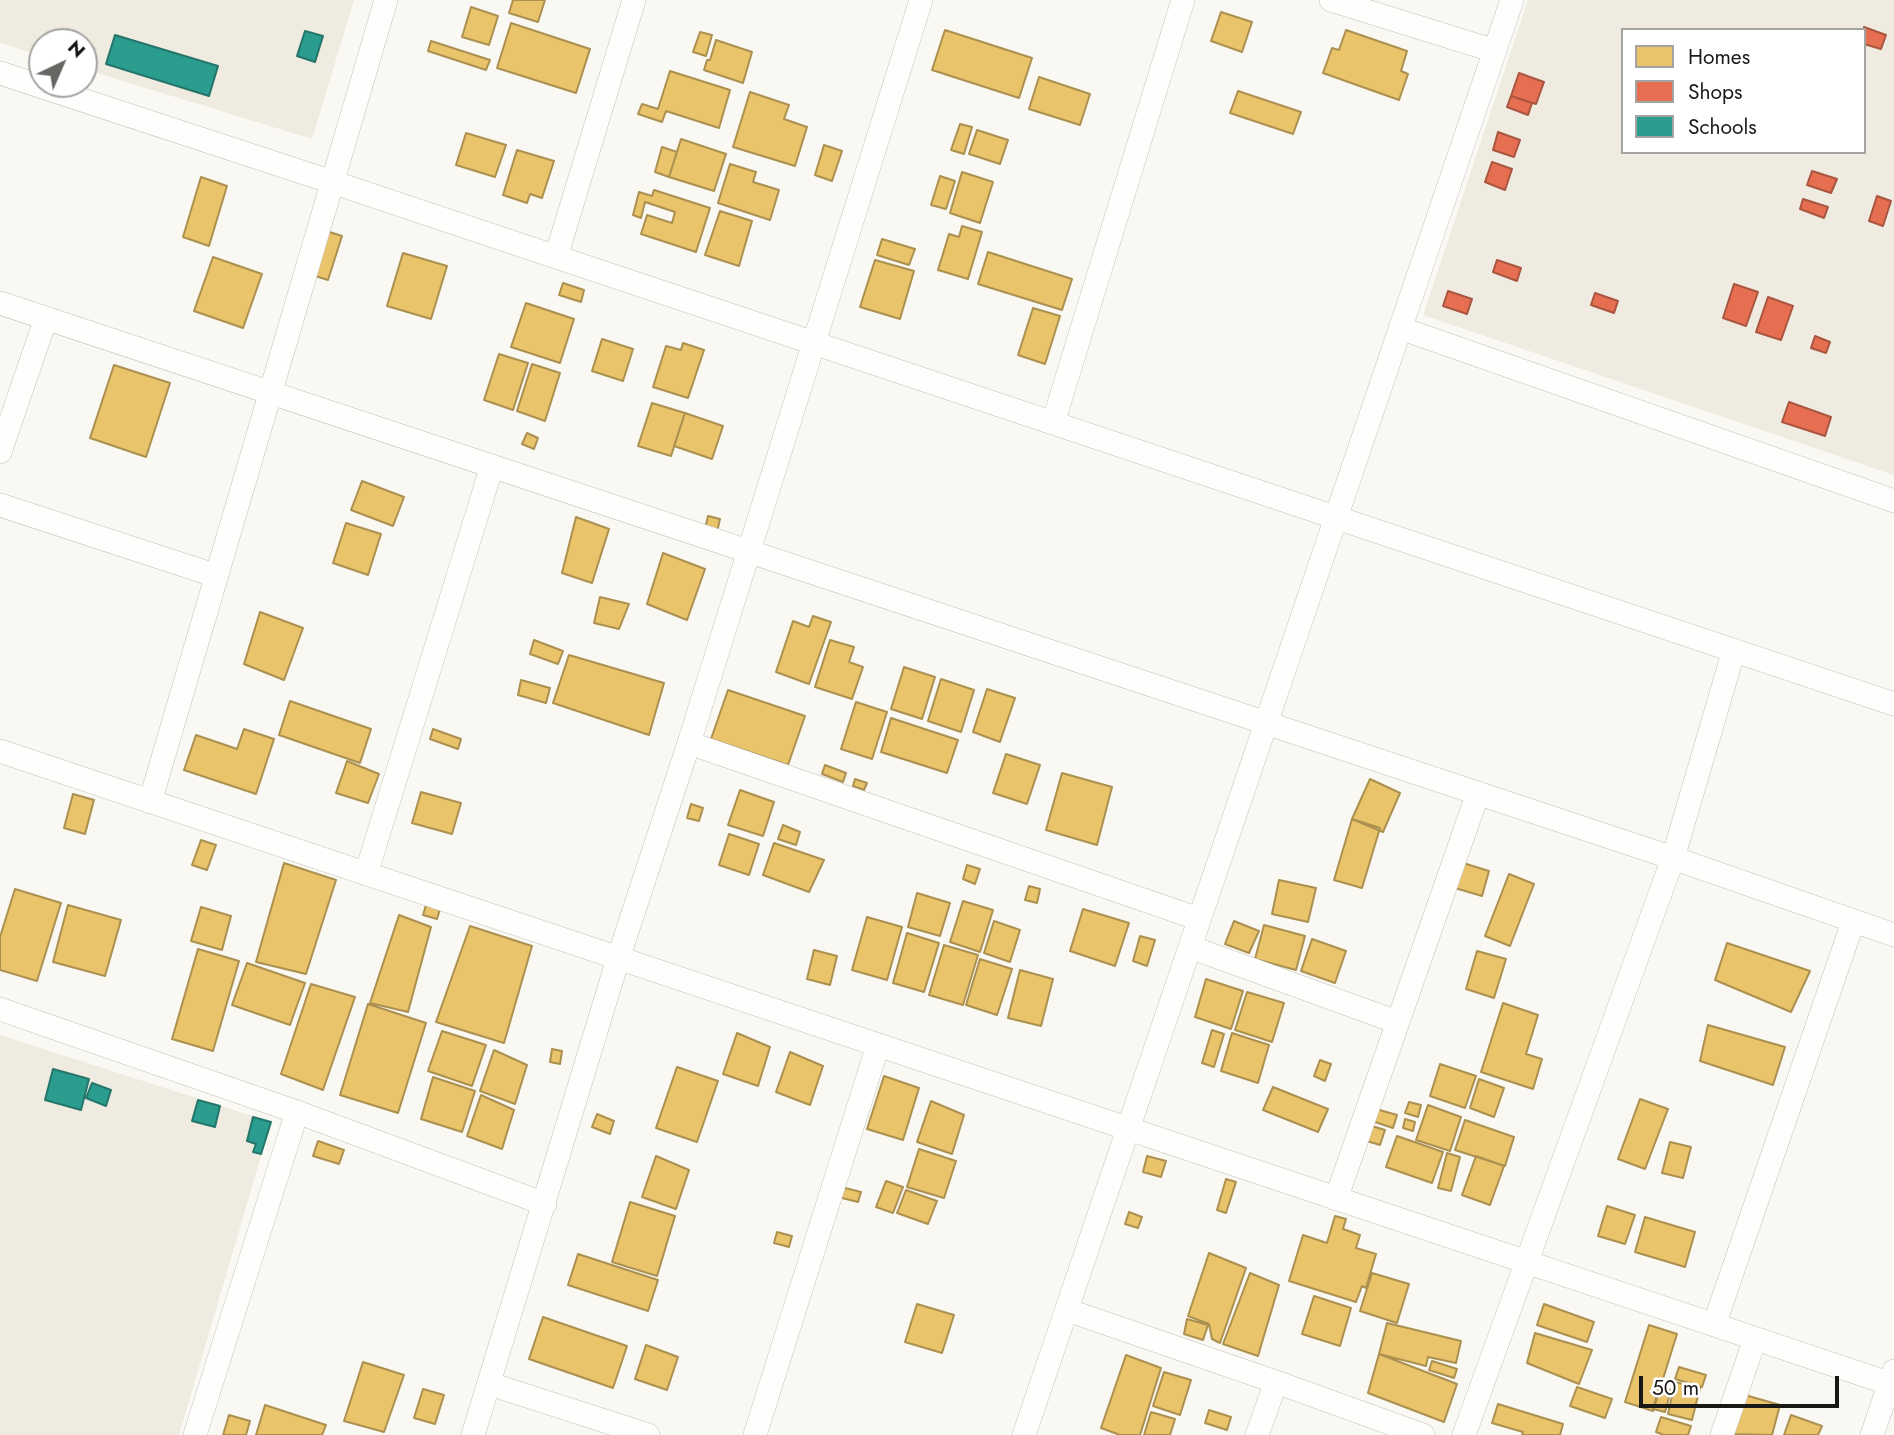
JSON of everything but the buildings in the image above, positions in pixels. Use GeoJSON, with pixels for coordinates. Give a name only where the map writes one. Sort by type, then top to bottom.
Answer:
{"type":"FeatureCollection","features":[{"type":"Feature","properties":{"kind":"street"},"geometry":{"type":"LineString","coordinates":[[150,802],[386,0]]}},
{"type":"Feature","properties":{"kind":"street"},"geometry":{"type":"LineString","coordinates":[[556,257],[634,0]]}},
{"type":"Feature","properties":{"kind":"street"},"geometry":{"type":"LineString","coordinates":[[473,1435],[618,959],[690,743],[921,0]]}},
{"type":"Feature","properties":{"kind":"street"},"geometry":{"type":"LineString","coordinates":[[1053,423],[1183,0]]}},
{"type":"Feature","properties":{"kind":"street"},"geometry":{"type":"LineString","coordinates":[[1331,0],[1495,51]]}},
{"type":"Feature","properties":{"kind":"street"},"geometry":{"type":"LineString","coordinates":[[1024,1435],[1512,0]]}},
{"type":"Feature","properties":{"kind":"street"},"geometry":{"type":"LineString","coordinates":[[0,73],[332,181],[1894,704]]}},
{"type":"Feature","properties":{"kind":"street"},"geometry":{"type":"LineString","coordinates":[[0,303],[1673,858],[1894,935]]}},
{"type":"Feature","properties":{"kind":"street"},"geometry":{"type":"LineString","coordinates":[[0,452],[46,318]]}},
{"type":"Feature","properties":{"kind":"street"},"geometry":{"type":"LineString","coordinates":[[1400,328],[1894,501]]}},
{"type":"Feature","properties":{"kind":"street"},"geometry":{"type":"LineString","coordinates":[[366,874],[492,466]]}},
{"type":"Feature","properties":{"kind":"street"},"geometry":{"type":"LineString","coordinates":[[0,505],[216,576]]}},
{"type":"Feature","properties":{"kind":"street"},"geometry":{"type":"LineString","coordinates":[[1464,1435],[1673,858],[1734,650]]}},
{"type":"Feature","properties":{"kind":"street"},"geometry":{"type":"LineString","coordinates":[[690,743],[1199,919]]}},
{"type":"Feature","properties":{"kind":"street"},"geometry":{"type":"LineString","coordinates":[[0,751],[1755,1339],[1893,1379],[1872,1435]]}},
{"type":"Feature","properties":{"kind":"street"},"geometry":{"type":"LineString","coordinates":[[1336,1199],[1478,793]]}},
{"type":"Feature","properties":{"kind":"street"},"geometry":{"type":"LineString","coordinates":[[1714,1325],[1853,922]]}},
{"type":"Feature","properties":{"kind":"street"},"geometry":{"type":"LineString","coordinates":[[1190,947],[1397,1022]]}},
{"type":"Feature","properties":{"kind":"street"},"geometry":{"type":"LineString","coordinates":[[0,1009],[297,1112],[545,1204]]}},
{"type":"Feature","properties":{"kind":"street"},"geometry":{"type":"LineString","coordinates":[[755,1435],[877,1045]]}},
{"type":"Feature","properties":{"kind":"street"},"geometry":{"type":"LineString","coordinates":[[195,1435],[297,1112]]}},
{"type":"Feature","properties":{"kind":"street"},"geometry":{"type":"LineString","coordinates":[[1067,1310],[1423,1435]]}},
{"type":"Feature","properties":{"kind":"street"},"geometry":{"type":"LineString","coordinates":[[1722,1435],[1755,1339]]}},
{"type":"Feature","properties":{"kind":"street"},"geometry":{"type":"LineString","coordinates":[[1257,1435],[1276,1382]]}},
{"type":"Feature","properties":{"kind":"street"},"geometry":{"type":"LineString","coordinates":[[490,1384],[648,1435]]}},
{"type":"Feature","properties":{"kind":"shaded area"},"geometry":{"type":"Polygon","coordinates":[[[0,0],[354,0],[312,139],[98,73],[98,28],[28,28],[28,52],[0,43],[0,0]]]}},
{"type":"Feature","properties":{"kind":"shaded area"},"geometry":{"type":"Polygon","coordinates":[[[1528,0],[1894,0],[1894,475],[1423,315],[1528,0]]]}},
{"type":"Feature","properties":{"kind":"shaded area"},"geometry":{"type":"Polygon","coordinates":[[[0,1035],[271,1122],[179,1435],[0,1435],[0,1035]]]}}]}
